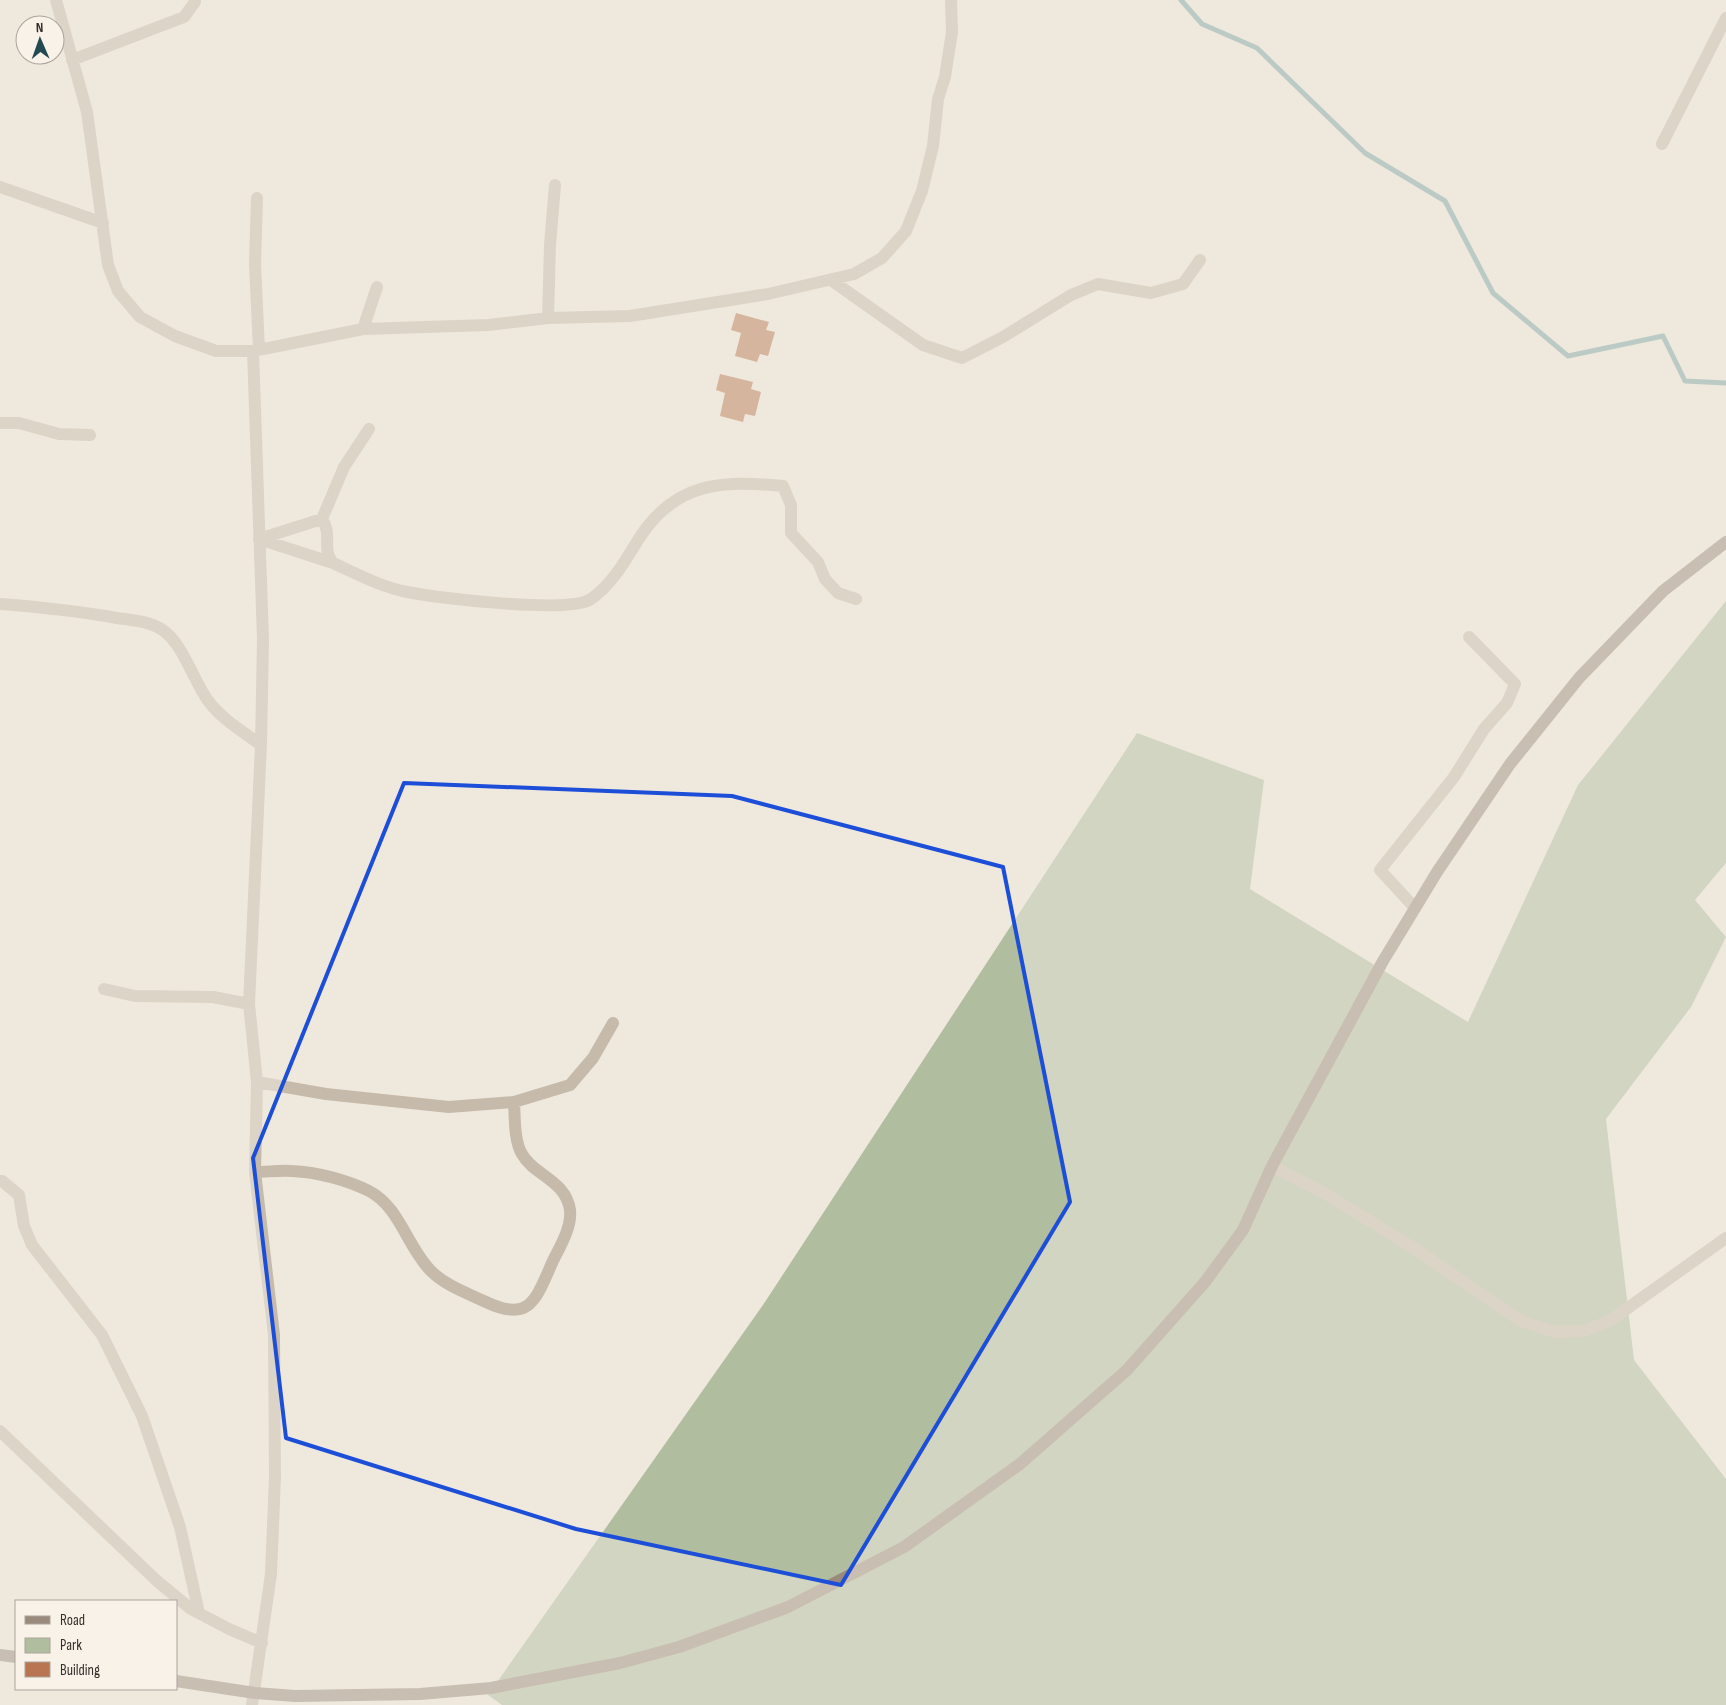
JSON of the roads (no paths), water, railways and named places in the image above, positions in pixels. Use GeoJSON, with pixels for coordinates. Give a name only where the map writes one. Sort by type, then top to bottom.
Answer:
{"type":"FeatureCollection","features":[{"type":"Feature","properties":{"kind":"main road"},"geometry":{"type":"LineString","coordinates":[[178,1681],[253,1699],[295,1696],[420,1694],[491,1688],[620,1663],[679,1647],[788,1607],[904,1547],[1020,1464],[1127,1370],[1205,1282],[1243,1230],[1272,1166],[1383,962],[1415,908],[1510,764],[1579,678],[1663,591],[1726,542]]}},
{"type":"Feature","properties":{"kind":"main road"},"geometry":{"type":"LineString","coordinates":[[0,1655],[15,1658]]}},
{"type":"Feature","properties":{"kind":"main road"},"geometry":{"type":"LineString","coordinates":[[275,1705],[295,1696]]}},
{"type":"Feature","properties":{"kind":"street"},"geometry":{"type":"LineString","coordinates":[[56,0],[87,112],[108,265],[118,291],[140,318],[175,336],[216,351],[256,351],[363,329],[488,325],[548,318],[630,316],[768,294],[854,274],[882,258],[906,230],[922,191],[933,146],[936,108],[952,32],[951,0]]}},
{"type":"Feature","properties":{"kind":"street"},"geometry":{"type":"LineString","coordinates":[[72,60],[184,17],[195,2]]}},
{"type":"Feature","properties":{"kind":"street"},"geometry":{"type":"LineString","coordinates":[[1662,144],[1726,18]]}},
{"type":"Feature","properties":{"kind":"street"},"geometry":{"type":"LineString","coordinates":[[548,318],[550,245],[555,185]]}},
{"type":"Feature","properties":{"kind":"street"},"geometry":{"type":"LineString","coordinates":[[0,187],[103,223]]}},
{"type":"Feature","properties":{"kind":"street"},"geometry":{"type":"LineString","coordinates":[[253,1699],[271,1574],[275,1477],[274,1335],[254,1172],[257,1082],[250,1004],[261,745],[263,639],[259,539],[256,351],[255,264],[257,198]]}},
{"type":"Feature","properties":{"kind":"street"},"geometry":{"type":"LineString","coordinates":[[831,280],[924,345],[962,358],[1003,338],[1071,295],[1098,284],[1151,293],[1183,284],[1200,260]]}},
{"type":"Feature","properties":{"kind":"street"},"geometry":{"type":"LineString","coordinates":[[363,329],[377,287]]}},
{"type":"Feature","properties":{"kind":"street"},"geometry":{"type":"LineString","coordinates":[[0,424],[19,423],[59,434],[90,435]]}},
{"type":"Feature","properties":{"kind":"street"},"geometry":{"type":"LineString","coordinates":[[259,539],[322,519],[344,467],[369,429]]}},
{"type":"Feature","properties":{"kind":"street"},"geometry":{"type":"LineString","coordinates":[[259,539],[333,563],[381,585],[406,592],[492,601],[576,605],[590,600],[602,589],[622,567],[656,515],[676,499],[696,490],[720,484],[746,483],[783,486],[791,504],[791,533],[818,562],[825,579],[838,593],[856,599]]}},
{"type":"Feature","properties":{"kind":"street"},"geometry":{"type":"LineString","coordinates":[[322,519],[329,532],[328,557],[333,563]]}},
{"type":"Feature","properties":{"kind":"street"},"geometry":{"type":"LineString","coordinates":[[0,604],[108,616],[142,622],[162,629],[180,650],[208,701],[224,719],[261,745]]}},
{"type":"Feature","properties":{"kind":"street"},"geometry":{"type":"LineString","coordinates":[[1415,908],[1380,870],[1454,777],[1484,729],[1507,703],[1515,684],[1468,637]]}},
{"type":"Feature","properties":{"kind":"street"},"geometry":{"type":"LineString","coordinates":[[104,989],[135,996],[213,997],[250,1004]]}},
{"type":"Feature","properties":{"kind":"street"},"geometry":{"type":"LineString","coordinates":[[257,1082],[326,1094],[449,1108],[514,1102],[570,1085],[593,1058],[612,1024]]}},
{"type":"Feature","properties":{"kind":"street"},"geometry":{"type":"LineString","coordinates":[[254,1172],[293,1171],[340,1180],[370,1192],[390,1206],[409,1242],[429,1269],[444,1283],[498,1308],[514,1311],[526,1308],[536,1299],[567,1231],[570,1212],[568,1201],[556,1185],[522,1156],[519,1148],[514,1102]]}},
{"type":"Feature","properties":{"kind":"street"},"geometry":{"type":"LineString","coordinates":[[1272,1166],[1324,1193],[1409,1245],[1521,1321],[1555,1332],[1584,1331],[1611,1320],[1726,1238]]}},
{"type":"Feature","properties":{"kind":"street"},"geometry":{"type":"LineString","coordinates":[[2,1181],[19,1195],[24,1226],[32,1245],[102,1336],[116,1365],[128,1383],[142,1416],[180,1527],[199,1613]]}},
{"type":"Feature","properties":{"kind":"street"},"geometry":{"type":"LineString","coordinates":[[0,1431],[157,1581],[199,1613],[229,1629],[262,1642]]}},
{"type":"Feature","properties":{"kind":"waterway"},"geometry":{"type":"LineString","coordinates":[[1181,0],[1202,24],[1257,48],[1365,153],[1445,201],[1493,293],[1568,356],[1663,336],[1685,381],[1726,383]]}}]}
